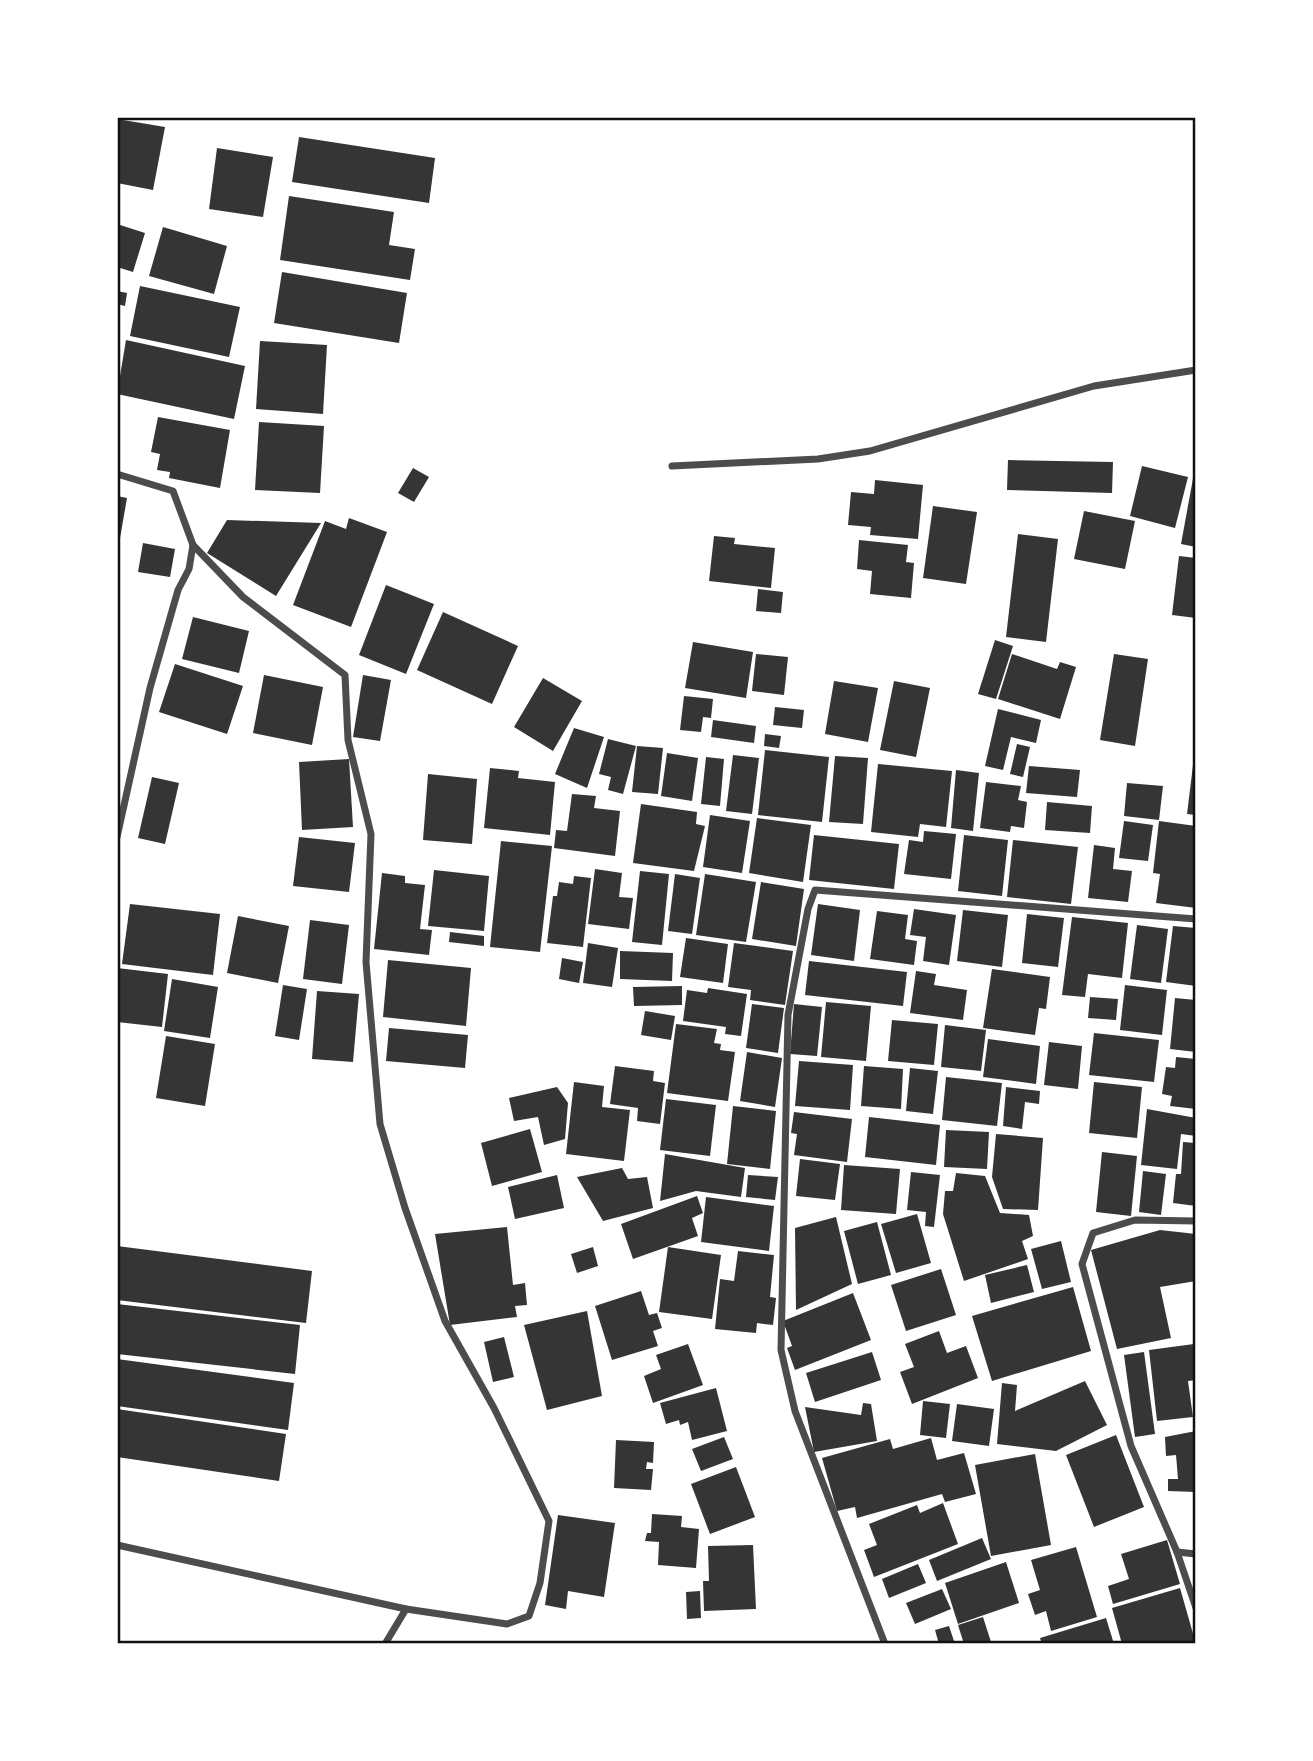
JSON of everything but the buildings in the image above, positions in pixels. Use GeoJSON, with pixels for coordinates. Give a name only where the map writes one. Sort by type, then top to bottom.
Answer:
{"type":"FeatureCollection","features":[{"type":"Feature","properties":{"kind":"street"},"geometry":{"type":"LineString","coordinates":[[672,466],[818,459],[870,451],[1094,386],[1196,370]]}},
{"type":"Feature","properties":{"kind":"street"},"geometry":{"type":"LineString","coordinates":[[117,474],[173,491],[193,545],[243,597],[345,675],[348,740],[371,834],[366,961],[380,1124],[405,1208],[444,1321],[494,1408],[549,1521],[540,1583],[529,1616],[507,1624],[406,1609],[117,1545]]}},
{"type":"Feature","properties":{"kind":"street"},"geometry":{"type":"LineString","coordinates":[[117,837],[150,688],[178,590],[190,569],[193,545]]}},
{"type":"Feature","properties":{"kind":"street"},"geometry":{"type":"LineString","coordinates":[[885,1644],[795,1411],[781,1350],[788,1015],[808,909],[815,890],[1196,919]]}},
{"type":"Feature","properties":{"kind":"street"},"geometry":{"type":"LineString","coordinates":[[1196,1221],[1135,1220],[1093,1233],[1082,1264],[1131,1446],[1177,1552],[1196,1608]]}},
{"type":"Feature","properties":{"kind":"street"},"geometry":{"type":"LineString","coordinates":[[1177,1552],[1196,1554]]}},
{"type":"Feature","properties":{"kind":"street"},"geometry":{"type":"LineString","coordinates":[[385,1644],[406,1609]]}}]}
